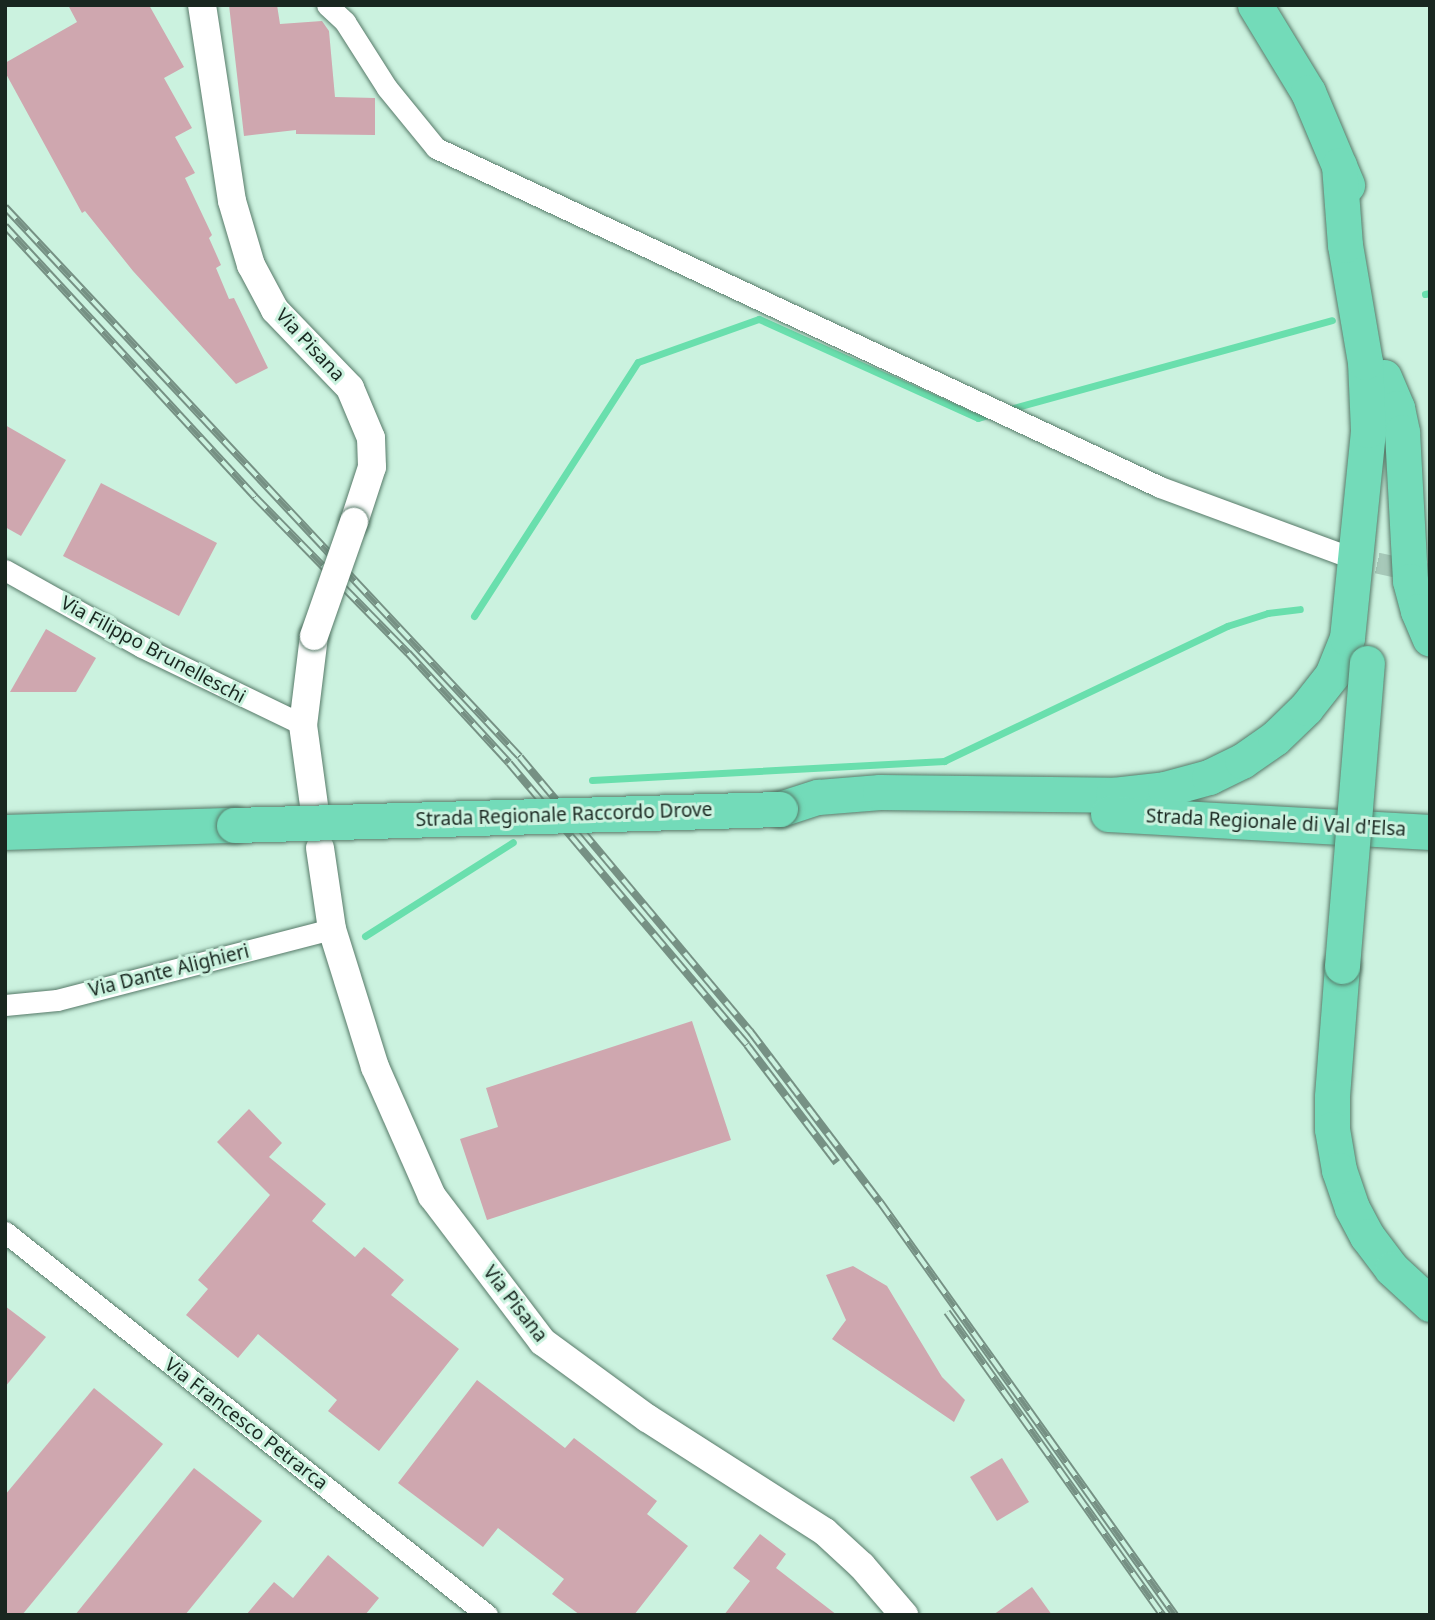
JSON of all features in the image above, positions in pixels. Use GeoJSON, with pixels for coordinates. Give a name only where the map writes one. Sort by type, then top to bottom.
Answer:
{"type":"FeatureCollection","features":[{"type":"Feature","properties":{"kind":"main road"},"geometry":{"type":"LineString","coordinates":[[1255,5],[1308,92],[1339,165],[1367,258],[1384,377],[1385,446],[1342,966],[1332,1129],[1339,1170],[1352,1208],[1367,1236],[1392,1269],[1430,1304]]}},
{"type":"Feature","properties":{"kind":"main road"},"geometry":{"type":"LineString","coordinates":[[1122,804],[1226,770],[1259,751],[1306,708],[1332,675],[1344,649],[1350,624],[1359,548],[1368,407],[1362,342],[1343,225],[1339,165]]}},
{"type":"Feature","properties":{"kind":"main road"},"geometry":{"type":"LineString","coordinates":[[1384,377],[1397,408],[1402,432],[1410,581],[1418,611],[1430,639]]}},
{"type":"Feature","properties":{"kind":"main road","name":"Strada Regionale Raccordo Drove"},"geometry":{"type":"LineString","coordinates":[[5,832],[780,809],[818,797],[880,792],[1122,804]]}},
{"type":"Feature","properties":{"kind":"main road"},"geometry":{"type":"LineString","coordinates":[[1122,804],[1198,832],[1430,850]]}},
{"type":"Feature","properties":{"kind":"main road","name":"Strada Regionale di Val d'Elsa"},"geometry":{"type":"LineString","coordinates":[[1122,804],[1430,832]]}},
{"type":"Feature","properties":{"kind":"street","name":"Via Pisana"},"geometry":{"type":"LineString","coordinates":[[202,5],[232,201],[250,265],[275,310],[350,388],[371,438],[372,467],[314,636],[303,725],[314,805]]}},
{"type":"Feature","properties":{"kind":"street"},"geometry":{"type":"LineString","coordinates":[[327,5],[345,22],[387,88],[436,148],[1160,487],[1347,556]]}},
{"type":"Feature","properties":{"kind":"street","name":"Via Filippo Brunelleschi"},"geometry":{"type":"LineString","coordinates":[[5,570],[170,662],[303,725]]}},
{"type":"Feature","properties":{"kind":"street","name":"Via Pisana"},"geometry":{"type":"LineString","coordinates":[[320,848],[332,929],[375,1067],[432,1196],[543,1342],[647,1418],[825,1532],[862,1566],[904,1615]]}},
{"type":"Feature","properties":{"kind":"street","name":"Via Dante Alighieri"},"geometry":{"type":"LineString","coordinates":[[5,1005],[57,1000],[332,929]]}},
{"type":"Feature","properties":{"kind":"street","name":"Via Francesco Petrarca"},"geometry":{"type":"LineString","coordinates":[[5,1232],[487,1615]]}},
{"type":"Feature","properties":{"kind":"building"},"geometry":{"type":"Polygon","coordinates":[[[68,5],[149,5],[184,67],[164,78],[192,128],[175,137],[195,173],[185,178],[212,235],[209,238],[221,265],[216,268],[229,299],[234,298],[268,368],[236,384],[133,271],[85,211],[82,213],[5,72],[5,63],[77,22],[68,5]]]}},
{"type":"Feature","properties":{"kind":"building"},"geometry":{"type":"Polygon","coordinates":[[[229,5],[277,5],[280,24],[322,21],[329,31],[335,97],[375,98],[375,135],[296,134],[296,130],[244,136],[229,5]]]}},
{"type":"Feature","properties":{"kind":"building"},"geometry":{"type":"Polygon","coordinates":[[[5,425],[66,460],[21,536],[5,527],[5,425]]]}},
{"type":"Feature","properties":{"kind":"building"},"geometry":{"type":"Polygon","coordinates":[[[101,483],[217,543],[179,616],[63,556],[101,483]]]}},
{"type":"Feature","properties":{"kind":"building"},"geometry":{"type":"Polygon","coordinates":[[[46,629],[96,658],[76,692],[10,692],[46,629]]]}},
{"type":"Feature","properties":{"kind":"building"},"geometry":{"type":"Polygon","coordinates":[[[692,1021],[731,1140],[487,1220],[460,1139],[498,1127],[486,1088],[692,1021]]]}},
{"type":"Feature","properties":{"kind":"building"},"geometry":{"type":"Polygon","coordinates":[[[249,1109],[282,1143],[269,1157],[326,1204],[312,1221],[355,1257],[364,1247],[404,1280],[391,1295],[459,1349],[379,1451],[328,1411],[337,1400],[258,1334],[238,1358],[186,1315],[208,1289],[198,1280],[270,1195],[217,1142],[249,1109]]]}},
{"type":"Feature","properties":{"kind":"building"},"geometry":{"type":"Polygon","coordinates":[[[853,1266],[887,1286],[942,1377],[965,1400],[954,1422],[832,1339],[846,1320],[826,1275],[853,1266]]]}},
{"type":"Feature","properties":{"kind":"building"},"geometry":{"type":"Polygon","coordinates":[[[5,1306],[46,1337],[5,1387],[5,1306]]]}},
{"type":"Feature","properties":{"kind":"building"},"geometry":{"type":"Polygon","coordinates":[[[477,1380],[565,1448],[574,1438],[657,1501],[647,1514],[688,1546],[634,1615],[580,1615],[552,1594],[564,1579],[498,1528],[483,1547],[398,1483],[477,1380]]]}},
{"type":"Feature","properties":{"kind":"building"},"geometry":{"type":"Polygon","coordinates":[[[94,1388],[163,1444],[22,1615],[5,1615],[5,1495],[94,1388]]]}},
{"type":"Feature","properties":{"kind":"building"},"geometry":{"type":"Polygon","coordinates":[[[1002,1458],[1029,1502],[997,1521],[970,1477],[1002,1458]]]}},
{"type":"Feature","properties":{"kind":"building"},"geometry":{"type":"Polygon","coordinates":[[[194,1468],[262,1521],[185,1615],[75,1615],[194,1468]]]}},
{"type":"Feature","properties":{"kind":"building"},"geometry":{"type":"Polygon","coordinates":[[[760,1534],[786,1554],[776,1568],[837,1615],[724,1615],[750,1581],[733,1568],[760,1534]]]}},
{"type":"Feature","properties":{"kind":"building"},"geometry":{"type":"Polygon","coordinates":[[[328,1555],[379,1598],[365,1615],[246,1615],[274,1582],[293,1598],[328,1555]]]}},
{"type":"Feature","properties":{"kind":"building"},"geometry":{"type":"Polygon","coordinates":[[[1032,1587],[1052,1615],[993,1615],[1032,1587]]]}},
{"type":"Feature","properties":{"kind":"waterway"},"geometry":{"type":"LineString","coordinates":[[1425,294],[1430,293]]}},
{"type":"Feature","properties":{"kind":"waterway"},"geometry":{"type":"LineString","coordinates":[[474,616],[638,362],[759,319],[978,418],[991,414]]}},
{"type":"Feature","properties":{"kind":"waterway"},"geometry":{"type":"LineString","coordinates":[[1006,410],[1332,320]]}},
{"type":"Feature","properties":{"kind":"waterway"},"geometry":{"type":"LineString","coordinates":[[592,780],[944,761],[1227,626],[1268,613],[1300,609]]}},
{"type":"Feature","properties":{"kind":"waterway"},"geometry":{"type":"LineString","coordinates":[[365,936],[513,842]]}},
{"type":"Feature","properties":{"kind":"tunnel"},"geometry":{"type":"LineString","coordinates":[[1347,556],[1430,574]]}},
{"type":"Feature","properties":{"kind":"railway"},"geometry":{"type":"LineString","coordinates":[[5,207],[520,757],[750,1031],[880,1202],[1175,1615]]}},
{"type":"Feature","properties":{"kind":"railway"},"geometry":{"type":"LineString","coordinates":[[5,226],[255,497],[408,653],[509,763],[747,1045],[837,1163]]}},
{"type":"Feature","properties":{"kind":"railway"},"geometry":{"type":"LineString","coordinates":[[947,1312],[1162,1615]]}}]}
